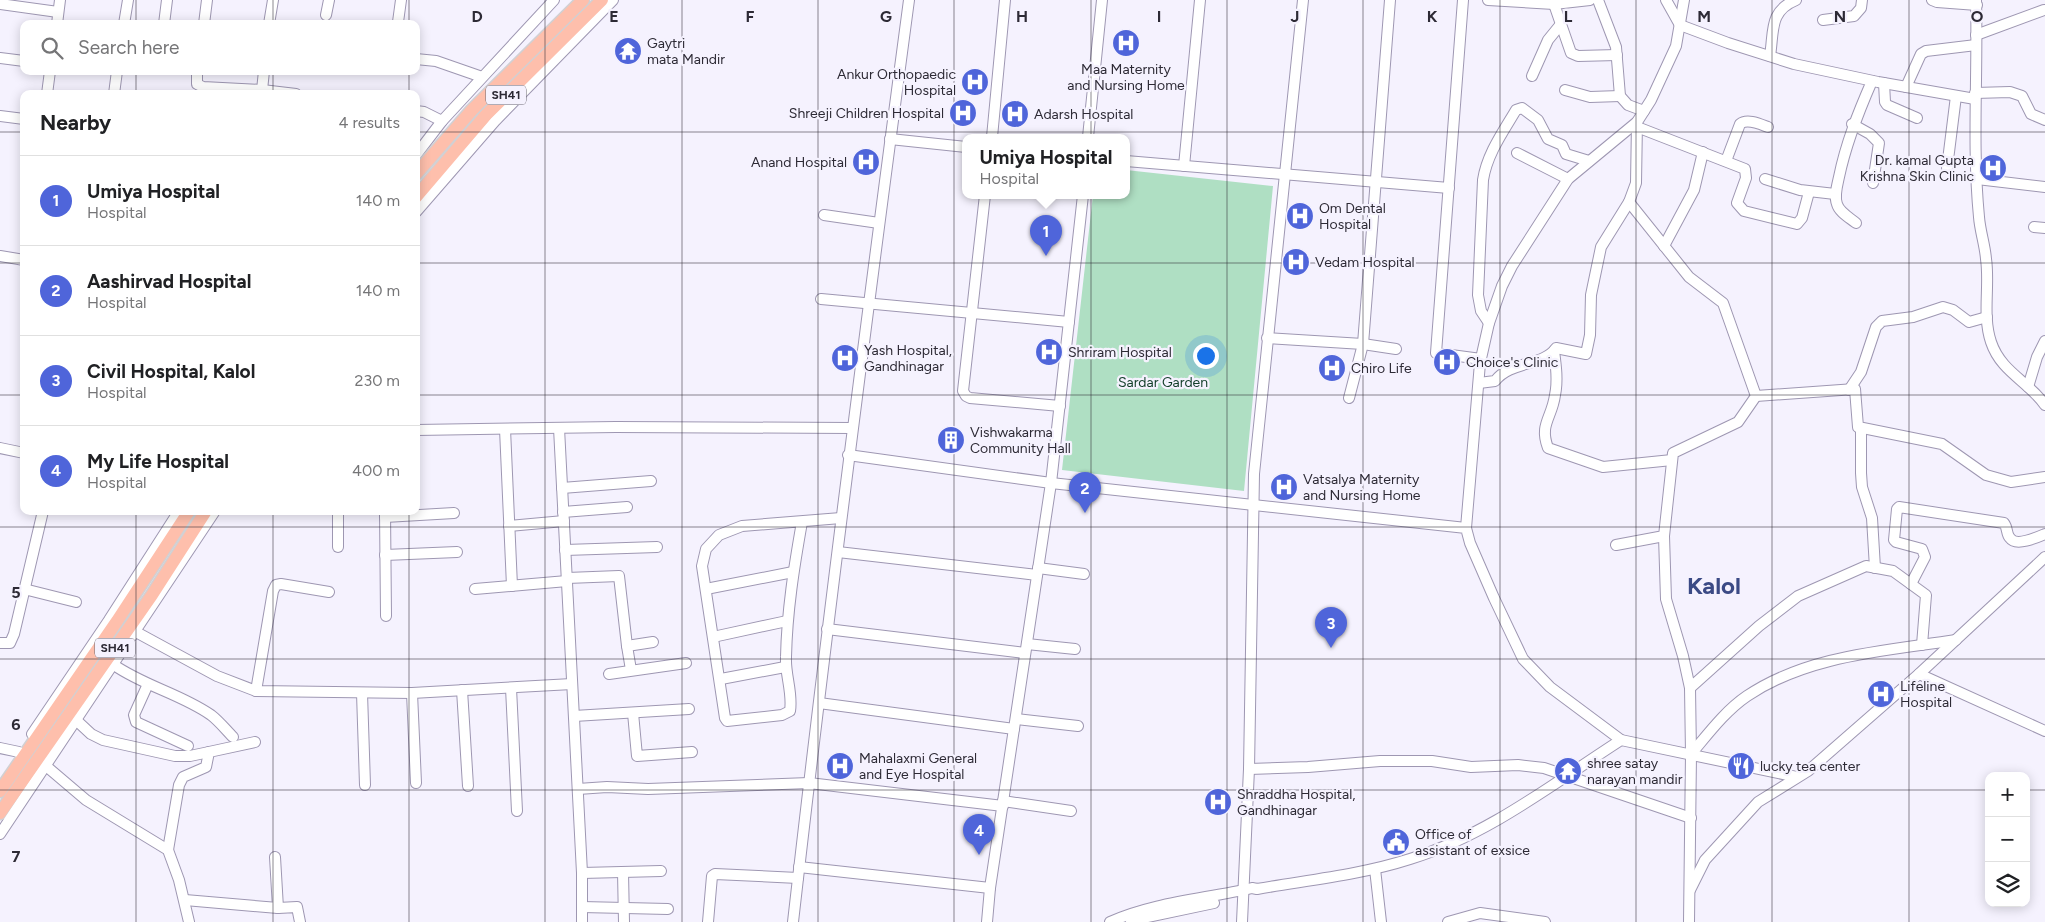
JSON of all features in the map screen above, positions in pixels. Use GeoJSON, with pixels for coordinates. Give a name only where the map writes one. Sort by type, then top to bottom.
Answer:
{"type":"FeatureCollection","features":[{"type":"Feature","properties":{"kind":"main road","name":"SH41"},"geometry":{"type":"LineString","coordinates":[[420,169],[472,110],[583,0]]}},
{"type":"Feature","properties":{"kind":"main road","name":"SH41"},"geometry":{"type":"LineString","coordinates":[[420,192],[486,115],[602,0]]}},
{"type":"Feature","properties":{"kind":"main road","name":"SH41"},"geometry":{"type":"LineString","coordinates":[[0,813],[11,779],[186,515]]}},
{"type":"Feature","properties":{"kind":"main road","name":"SH41"},"geometry":{"type":"LineString","coordinates":[[0,790],[11,779],[152,595],[203,515]]}},
{"type":"Feature","properties":{"kind":"street"},"geometry":{"type":"LineString","coordinates":[[57,20],[60,0]]}},
{"type":"Feature","properties":{"kind":"street"},"geometry":{"type":"LineString","coordinates":[[125,20],[128,0]]}},
{"type":"Feature","properties":{"kind":"street"},"geometry":{"type":"LineString","coordinates":[[164,20],[167,0]]}},
{"type":"Feature","properties":{"kind":"street"},"geometry":{"type":"LineString","coordinates":[[204,20],[207,0]]}},
{"type":"Feature","properties":{"kind":"street"},"geometry":{"type":"LineString","coordinates":[[270,20],[273,0]]}},
{"type":"Feature","properties":{"kind":"street"},"geometry":{"type":"LineString","coordinates":[[326,15],[328,0]]}},
{"type":"Feature","properties":{"kind":"street"},"geometry":{"type":"LineString","coordinates":[[398,20],[401,0]]}},
{"type":"Feature","properties":{"kind":"street"},"geometry":{"type":"LineString","coordinates":[[420,149],[442,121],[554,0]]}},
{"type":"Feature","properties":{"kind":"street"},"geometry":{"type":"LineString","coordinates":[[420,207],[494,121],[613,0]]}},
{"type":"Feature","properties":{"kind":"street"},"geometry":{"type":"LineString","coordinates":[[793,922],[827,629],[838,552],[848,454],[908,0]]}},
{"type":"Feature","properties":{"kind":"street"},"geometry":{"type":"LineString","coordinates":[[992,134],[1005,0]]}},
{"type":"Feature","properties":{"kind":"street"},"geometry":{"type":"LineString","coordinates":[[1088,134],[1102,0]]}},
{"type":"Feature","properties":{"kind":"street"},"geometry":{"type":"LineString","coordinates":[[1184,166],[1200,0]]}},
{"type":"Feature","properties":{"kind":"street"},"geometry":{"type":"LineString","coordinates":[[1249,922],[1248,892],[1243,882],[1245,878],[1249,769],[1254,474],[1303,0]]}},
{"type":"Feature","properties":{"kind":"street"},"geometry":{"type":"LineString","coordinates":[[1349,398],[1363,344],[1390,0]]}},
{"type":"Feature","properties":{"kind":"street"},"geometry":{"type":"LineString","coordinates":[[1463,0],[1436,353],[1481,359]]}},
{"type":"Feature","properties":{"kind":"street"},"geometry":{"type":"LineString","coordinates":[[1488,0],[1554,4],[1590,0]]}},
{"type":"Feature","properties":{"kind":"street"},"geometry":{"type":"LineString","coordinates":[[1598,0],[1612,35],[1617,55],[1620,96],[1628,105],[1644,112]]}},
{"type":"Feature","properties":{"kind":"street"},"geometry":{"type":"LineString","coordinates":[[1666,0],[1680,25],[1794,64],[1872,81],[1956,96],[2017,94],[2025,99],[2030,114],[2045,120]]}},
{"type":"Feature","properties":{"kind":"street"},"geometry":{"type":"LineString","coordinates":[[1684,0],[1676,46],[1637,124],[1589,160],[1568,179],[1512,266],[1502,286],[1489,324],[1481,359],[1466,528],[1470,543],[1486,580],[1523,659],[1550,687],[1622,740],[1798,777]]}},
{"type":"Feature","properties":{"kind":"street"},"geometry":{"type":"LineString","coordinates":[[1770,56],[1776,16],[1780,8],[1796,0]]}},
{"type":"Feature","properties":{"kind":"street"},"geometry":{"type":"LineString","coordinates":[[1823,20],[1854,16],[1861,8],[1862,0]]}},
{"type":"Feature","properties":{"kind":"street"},"geometry":{"type":"LineString","coordinates":[[1932,0],[1937,2],[1976,3],[1975,96],[1977,179],[1979,219],[1987,260],[1987,317],[1991,342],[2000,360],[2012,374],[2039,396],[2045,404]]}},
{"type":"Feature","properties":{"kind":"street"},"geometry":{"type":"LineString","coordinates":[[1906,87],[1918,59],[1926,51],[1976,40],[2045,10],[2038,0]]}},
{"type":"Feature","properties":{"kind":"street"},"geometry":{"type":"LineString","coordinates":[[0,4],[58,12]]}},
{"type":"Feature","properties":{"kind":"street"},"geometry":{"type":"LineString","coordinates":[[1554,4],[1568,49],[1574,55],[1617,55]]}},
{"type":"Feature","properties":{"kind":"street"},"geometry":{"type":"LineString","coordinates":[[1532,76],[1548,40],[1561,24]]}},
{"type":"Feature","properties":{"kind":"street"},"geometry":{"type":"LineString","coordinates":[[0,58],[20,60]]}},
{"type":"Feature","properties":{"kind":"street"},"geometry":{"type":"LineString","coordinates":[[420,59],[436,61],[482,77]]}},
{"type":"Feature","properties":{"kind":"street"},"geometry":{"type":"LineString","coordinates":[[48,90],[49,75]]}},
{"type":"Feature","properties":{"kind":"street"},"geometry":{"type":"LineString","coordinates":[[115,90],[116,75]]}},
{"type":"Feature","properties":{"kind":"street"},"geometry":{"type":"LineString","coordinates":[[197,75],[197,84],[203,87],[262,90],[264,75]]}},
{"type":"Feature","properties":{"kind":"street"},"geometry":{"type":"LineString","coordinates":[[1856,223],[1839,209],[1836,203],[1836,194],[1844,152],[1852,124],[1872,81]]}},
{"type":"Feature","properties":{"kind":"street"},"geometry":{"type":"LineString","coordinates":[[1884,83],[1887,106],[1917,118]]}},
{"type":"Feature","properties":{"kind":"street"},"geometry":{"type":"LineString","coordinates":[[1565,90],[1590,97],[1620,96]]}},
{"type":"Feature","properties":{"kind":"street"},"geometry":{"type":"LineString","coordinates":[[1947,168],[1956,96]]}},
{"type":"Feature","properties":{"kind":"street"},"geometry":{"type":"LineString","coordinates":[[1489,324],[1481,312],[1478,295],[1485,167],[1490,154],[1516,110],[1522,108],[1538,120],[1548,139],[1562,145],[1566,154],[1589,160]]}},
{"type":"Feature","properties":{"kind":"street"},"geometry":{"type":"LineString","coordinates":[[420,112],[442,121]]}},
{"type":"Feature","properties":{"kind":"street"},"geometry":{"type":"LineString","coordinates":[[0,116],[20,118]]}},
{"type":"Feature","properties":{"kind":"street"},"geometry":{"type":"LineString","coordinates":[[1726,161],[1740,124],[1748,121],[1768,127]]}},
{"type":"Feature","properties":{"kind":"street"},"geometry":{"type":"LineString","coordinates":[[1637,124],[1741,167],[1746,172],[1737,203],[1744,211],[1797,224],[1802,218],[1809,192]]}},
{"type":"Feature","properties":{"kind":"street"},"geometry":{"type":"LineString","coordinates":[[1479,383],[1495,381],[1501,373],[1544,357],[1554,352],[1556,348],[1586,354],[1590,335],[1591,295],[1601,247],[1629,202],[1636,183],[1637,124]]}},
{"type":"Feature","properties":{"kind":"street"},"geometry":{"type":"LineString","coordinates":[[1852,124],[1870,134],[1879,143],[1873,183]]}},
{"type":"Feature","properties":{"kind":"street"},"geometry":{"type":"LineString","coordinates":[[890,139],[962,147]]}},
{"type":"Feature","properties":{"kind":"street"},"geometry":{"type":"LineString","coordinates":[[1664,246],[1694,190],[1703,152]]}},
{"type":"Feature","properties":{"kind":"street"},"geometry":{"type":"LineString","coordinates":[[1517,153],[1568,179]]}},
{"type":"Feature","properties":{"kind":"street"},"geometry":{"type":"LineString","coordinates":[[1130,161],[1449,188]]}},
{"type":"Feature","properties":{"kind":"street"},"geometry":{"type":"LineString","coordinates":[[1766,179],[1809,192],[1836,194]]}},
{"type":"Feature","properties":{"kind":"street"},"geometry":{"type":"LineString","coordinates":[[1977,179],[2045,187]]}},
{"type":"Feature","properties":{"kind":"street"},"geometry":{"type":"LineString","coordinates":[[985,199],[964,391],[966,396],[970,398],[1060,406]]}},
{"type":"Feature","properties":{"kind":"street"},"geometry":{"type":"LineString","coordinates":[[987,922],[990,888],[1051,483],[1083,199]]}},
{"type":"Feature","properties":{"kind":"street"},"geometry":{"type":"LineString","coordinates":[[1629,202],[1689,277],[1723,303],[1756,396]]}},
{"type":"Feature","properties":{"kind":"street"},"geometry":{"type":"LineString","coordinates":[[824,214],[879,223]]}},
{"type":"Feature","properties":{"kind":"street"},"geometry":{"type":"LineString","coordinates":[[2034,227],[2045,228]]}},
{"type":"Feature","properties":{"kind":"street"},"geometry":{"type":"LineString","coordinates":[[0,256],[20,259]]}},
{"type":"Feature","properties":{"kind":"street"},"geometry":{"type":"LineString","coordinates":[[821,298],[1070,322]]}},
{"type":"Feature","properties":{"kind":"street"},"geometry":{"type":"LineString","coordinates":[[1849,390],[1861,372],[1876,327],[1882,321],[1913,317],[1943,307],[1953,310],[1969,322],[1987,317]]}},
{"type":"Feature","properties":{"kind":"street"},"geometry":{"type":"LineString","coordinates":[[1267,338],[1363,344],[1396,349]]}},
{"type":"Feature","properties":{"kind":"street"},"geometry":{"type":"LineString","coordinates":[[2028,387],[2037,357],[2045,341]]}},
{"type":"Feature","properties":{"kind":"street"},"geometry":{"type":"LineString","coordinates":[[1554,352],[1557,372],[1555,396],[1543,435],[1548,448],[1603,468],[1672,460]]}},
{"type":"Feature","properties":{"kind":"street"},"geometry":{"type":"LineString","coordinates":[[1756,396],[1855,389],[1858,427],[1942,444],[1986,475],[2011,482],[2045,477]]}},
{"type":"Feature","properties":{"kind":"street"},"geometry":{"type":"LineString","coordinates":[[1689,922],[1691,818],[1690,688],[1683,656],[1666,599],[1664,536],[1672,460],[1673,453],[1738,422],[1756,396]]}},
{"type":"Feature","properties":{"kind":"street"},"geometry":{"type":"LineString","coordinates":[[559,428],[582,872],[582,922]]}},
{"type":"Feature","properties":{"kind":"street"},"geometry":{"type":"LineString","coordinates":[[420,430],[852,428]]}},
{"type":"Feature","properties":{"kind":"street"},"geometry":{"type":"LineString","coordinates":[[1861,428],[1860,473],[1862,487],[1872,518],[1875,568]]}},
{"type":"Feature","properties":{"kind":"street"},"geometry":{"type":"LineString","coordinates":[[505,429],[512,586]]}},
{"type":"Feature","properties":{"kind":"street"},"geometry":{"type":"LineString","coordinates":[[0,448],[20,452]]}},
{"type":"Feature","properties":{"kind":"street"},"geometry":{"type":"LineString","coordinates":[[848,454],[1051,483],[1254,506],[1435,523],[1466,528]]}},
{"type":"Feature","properties":{"kind":"street"},"geometry":{"type":"LineString","coordinates":[[562,488],[651,481]]}},
{"type":"Feature","properties":{"kind":"street"},"geometry":{"type":"LineString","coordinates":[[1910,584],[1925,557],[1925,553],[1922,549],[1894,540],[1897,509],[1899,507],[1903,506],[2004,523],[2009,538],[2012,540],[2028,541],[2045,534]]}},
{"type":"Feature","properties":{"kind":"street"},"geometry":{"type":"LineString","coordinates":[[509,526],[627,507]]}},
{"type":"Feature","properties":{"kind":"street"},"geometry":{"type":"LineString","coordinates":[[420,513],[454,513]]}},
{"type":"Feature","properties":{"kind":"street"},"geometry":{"type":"LineString","coordinates":[[0,643],[10,643],[14,634],[42,515]]}},
{"type":"Feature","properties":{"kind":"street"},"geometry":{"type":"LineString","coordinates":[[11,779],[19,752],[109,620],[176,515]]}},
{"type":"Feature","properties":{"kind":"street"},"geometry":{"type":"LineString","coordinates":[[0,834],[212,515]]}},
{"type":"Feature","properties":{"kind":"street"},"geometry":{"type":"LineString","coordinates":[[338,515],[338,547]]}},
{"type":"Feature","properties":{"kind":"street"},"geometry":{"type":"LineString","coordinates":[[385,515],[386,616]]}},
{"type":"Feature","properties":{"kind":"street"},"geometry":{"type":"LineString","coordinates":[[802,522],[787,621],[785,666],[791,701],[790,711],[782,715],[727,721],[702,566],[706,549],[719,535],[742,526],[841,518]]}},
{"type":"Feature","properties":{"kind":"street"},"geometry":{"type":"LineString","coordinates":[[1616,545],[1664,536]]}},
{"type":"Feature","properties":{"kind":"street"},"geometry":{"type":"LineString","coordinates":[[565,550],[657,547]]}},
{"type":"Feature","properties":{"kind":"street"},"geometry":{"type":"LineString","coordinates":[[385,555],[457,552]]}},
{"type":"Feature","properties":{"kind":"street"},"geometry":{"type":"LineString","coordinates":[[838,552],[1038,572],[1084,574]]}},
{"type":"Feature","properties":{"kind":"street"},"geometry":{"type":"LineString","coordinates":[[1690,890],[1705,860],[1758,802],[1808,770],[1919,674],[2045,557]]}},
{"type":"Feature","properties":{"kind":"street"},"geometry":{"type":"LineString","coordinates":[[1690,688],[1759,626],[1798,596],[1866,566],[1892,571],[1926,595],[1922,645]]}},
{"type":"Feature","properties":{"kind":"street"},"geometry":{"type":"LineString","coordinates":[[706,589],[793,572]]}},
{"type":"Feature","properties":{"kind":"street"},"geometry":{"type":"LineString","coordinates":[[475,589],[619,576],[631,670]]}},
{"type":"Feature","properties":{"kind":"street"},"geometry":{"type":"LineString","coordinates":[[256,690],[276,585],[281,584],[329,592]]}},
{"type":"Feature","properties":{"kind":"street"},"geometry":{"type":"LineString","coordinates":[[24,589],[76,602]]}},
{"type":"Feature","properties":{"kind":"street"},"geometry":{"type":"LineString","coordinates":[[713,637],[787,621]]}},
{"type":"Feature","properties":{"kind":"street"},"geometry":{"type":"LineString","coordinates":[[827,629],[1026,648],[1075,649]]}},
{"type":"Feature","properties":{"kind":"street"},"geometry":{"type":"LineString","coordinates":[[136,632],[217,676],[256,690],[412,693],[572,684]]}},
{"type":"Feature","properties":{"kind":"street"},"geometry":{"type":"LineString","coordinates":[[1691,754],[1721,719],[1746,696],[1795,671],[1860,654],[1956,640]]}},
{"type":"Feature","properties":{"kind":"street"},"geometry":{"type":"LineString","coordinates":[[627,646],[653,642]]}},
{"type":"Feature","properties":{"kind":"street"},"geometry":{"type":"LineString","coordinates":[[609,674],[686,663]]}},
{"type":"Feature","properties":{"kind":"street"},"geometry":{"type":"LineString","coordinates":[[114,664],[148,684],[211,715],[233,737]]}},
{"type":"Feature","properties":{"kind":"street"},"geometry":{"type":"LineString","coordinates":[[721,679],[785,666]]}},
{"type":"Feature","properties":{"kind":"street"},"geometry":{"type":"LineString","coordinates":[[1919,674],[2045,731]]}},
{"type":"Feature","properties":{"kind":"street"},"geometry":{"type":"LineString","coordinates":[[148,684],[134,719],[136,722],[188,746]]}},
{"type":"Feature","properties":{"kind":"street"},"geometry":{"type":"LineString","coordinates":[[511,688],[517,811]]}},
{"type":"Feature","properties":{"kind":"street"},"geometry":{"type":"LineString","coordinates":[[462,690],[468,786]]}},
{"type":"Feature","properties":{"kind":"street"},"geometry":{"type":"LineString","coordinates":[[362,693],[365,785]]}},
{"type":"Feature","properties":{"kind":"street"},"geometry":{"type":"LineString","coordinates":[[412,693],[416,784]]}},
{"type":"Feature","properties":{"kind":"street"},"geometry":{"type":"LineString","coordinates":[[818,703],[1015,724],[1078,726]]}},
{"type":"Feature","properties":{"kind":"street"},"geometry":{"type":"LineString","coordinates":[[574,716],[689,709]]}},
{"type":"Feature","properties":{"kind":"street"},"geometry":{"type":"LineString","coordinates":[[633,713],[637,756],[692,752]]}},
{"type":"Feature","properties":{"kind":"street"},"geometry":{"type":"LineString","coordinates":[[76,720],[91,734],[103,740],[175,756],[190,756],[255,742]]}},
{"type":"Feature","properties":{"kind":"street"},"geometry":{"type":"LineString","coordinates":[[1110,922],[1141,910],[1375,869],[1412,859],[1492,824],[1622,740]]}},
{"type":"Feature","properties":{"kind":"street"},"geometry":{"type":"LineString","coordinates":[[0,748],[19,752]]}},
{"type":"Feature","properties":{"kind":"street"},"geometry":{"type":"LineString","coordinates":[[189,922],[185,900],[168,850],[180,780],[206,767],[209,752]]}},
{"type":"Feature","properties":{"kind":"street"},"geometry":{"type":"LineString","coordinates":[[1249,769],[1308,768],[1380,761],[1432,761],[1471,767],[1518,765],[1544,768],[1564,777],[1691,818]]}},
{"type":"Feature","properties":{"kind":"street"},"geometry":{"type":"LineString","coordinates":[[46,766],[86,800],[168,850]]}},
{"type":"Feature","properties":{"kind":"street"},"geometry":{"type":"LineString","coordinates":[[578,789],[606,787],[648,789],[809,783],[1071,811]]}},
{"type":"Feature","properties":{"kind":"street"},"geometry":{"type":"LineString","coordinates":[[275,857],[278,908]]}},
{"type":"Feature","properties":{"kind":"street"},"geometry":{"type":"LineString","coordinates":[[799,867],[990,888]]}},
{"type":"Feature","properties":{"kind":"street"},"geometry":{"type":"LineString","coordinates":[[1375,869],[1381,922]]}},
{"type":"Feature","properties":{"kind":"street"},"geometry":{"type":"LineString","coordinates":[[582,872],[661,871]]}},
{"type":"Feature","properties":{"kind":"street"},"geometry":{"type":"LineString","coordinates":[[623,872],[624,922]]}},
{"type":"Feature","properties":{"kind":"street"},"geometry":{"type":"LineString","coordinates":[[708,922],[710,885],[712,876],[715,874],[798,878]]}},
{"type":"Feature","properties":{"kind":"street"},"geometry":{"type":"LineString","coordinates":[[1131,922],[1248,892]]}},
{"type":"Feature","properties":{"kind":"street"},"geometry":{"type":"LineString","coordinates":[[1242,922],[1248,892]]}},
{"type":"Feature","properties":{"kind":"street"},"geometry":{"type":"LineString","coordinates":[[185,900],[297,908],[300,922]]}},
{"type":"Feature","properties":{"kind":"street"},"geometry":{"type":"LineString","coordinates":[[582,907],[668,909]]}},
{"type":"Feature","properties":{"kind":"street"},"geometry":{"type":"LineString","coordinates":[[1448,922],[1480,913],[1545,922]]}},
{"type":"Feature","properties":{"kind":"green space","name":"Sardar Garden"},"geometry":{"type":"Polygon","coordinates":[[[1130,170],[1273,186],[1244,491],[1062,470],[1093,199],[1130,199],[1130,170]]]}},
{"type":"Feature","properties":{"kind":"place","name":"Maa Maternity and Nursing Home"},"geometry":{"type":"Point","coordinates":[1126,43]}},
{"type":"Feature","properties":{"kind":"place","name":"Gaytri mata Mandir"},"geometry":{"type":"Point","coordinates":[628,51]}},
{"type":"Feature","properties":{"kind":"place","name":"Ankur Orthopaedic Hospital"},"geometry":{"type":"Point","coordinates":[975,82]}},
{"type":"Feature","properties":{"kind":"place","name":"Shreeji Children Hospital"},"geometry":{"type":"Point","coordinates":[963,113]}},
{"type":"Feature","properties":{"kind":"place","name":"Adarsh Hospital"},"geometry":{"type":"Point","coordinates":[1015,114]}},
{"type":"Feature","properties":{"kind":"place","name":"Anand Hospital"},"geometry":{"type":"Point","coordinates":[866,162]}},
{"type":"Feature","properties":{"kind":"place","name":"Dr. kamal Gupta Krishna Skin Clinic"},"geometry":{"type":"Point","coordinates":[1993,168]}},
{"type":"Feature","properties":{"kind":"place","name":"Om Dental Hospital"},"geometry":{"type":"Point","coordinates":[1300,216]}},
{"type":"Feature","properties":{"kind":"place","name":"Umiya Hospital"},"geometry":{"type":"Point","coordinates":[1046,256]}},
{"type":"Feature","properties":{"kind":"place","name":"Vedam Hospital"},"geometry":{"type":"Point","coordinates":[1296,262]}},
{"type":"Feature","properties":{"kind":"place","name":"Shriram Hospital"},"geometry":{"type":"Point","coordinates":[1049,352]}},
{"type":"Feature","properties":{"kind":"place","name":"Yash Hospital, Gandhinagar"},"geometry":{"type":"Point","coordinates":[845,358]}},
{"type":"Feature","properties":{"kind":"place","name":"Choice's Clinic"},"geometry":{"type":"Point","coordinates":[1447,362]}},
{"type":"Feature","properties":{"kind":"place","name":"Chiro Life"},"geometry":{"type":"Point","coordinates":[1332,368]}},
{"type":"Feature","properties":{"kind":"place","name":"Vishwakarma Community Hall"},"geometry":{"type":"Point","coordinates":[951,440]}},
{"type":"Feature","properties":{"kind":"place","name":"Vatsalya Maternity and Nursing Home"},"geometry":{"type":"Point","coordinates":[1284,487]}},
{"type":"Feature","properties":{"kind":"place","name":"Aashirvad Hospital"},"geometry":{"type":"Point","coordinates":[1085,513]}},
{"type":"Feature","properties":{"kind":"place","name":"Civil Hospital, Kalol"},"geometry":{"type":"Point","coordinates":[1331,648]}},
{"type":"Feature","properties":{"kind":"place","name":"Lifeline Hospital"},"geometry":{"type":"Point","coordinates":[1881,694]}},
{"type":"Feature","properties":{"kind":"place","name":"Mahalaxmi General and Eye Hospital"},"geometry":{"type":"Point","coordinates":[840,766]}},
{"type":"Feature","properties":{"kind":"place","name":"lucky tea center"},"geometry":{"type":"Point","coordinates":[1741,766]}},
{"type":"Feature","properties":{"kind":"place","name":"shree satay narayan mandir"},"geometry":{"type":"Point","coordinates":[1568,771]}},
{"type":"Feature","properties":{"kind":"place","name":"Shraddha Hospital, Gandhinagar"},"geometry":{"type":"Point","coordinates":[1218,802]}},
{"type":"Feature","properties":{"kind":"place","name":"Office of assistant of exsice"},"geometry":{"type":"Point","coordinates":[1396,842]}},
{"type":"Feature","properties":{"kind":"place","name":"My Life Hospital"},"geometry":{"type":"Point","coordinates":[979,855]}},
{"type":"Feature","properties":{"kind":"district","name":"Kalol"},"geometry":{"type":"Point","coordinates":[1714,586]}}]}
